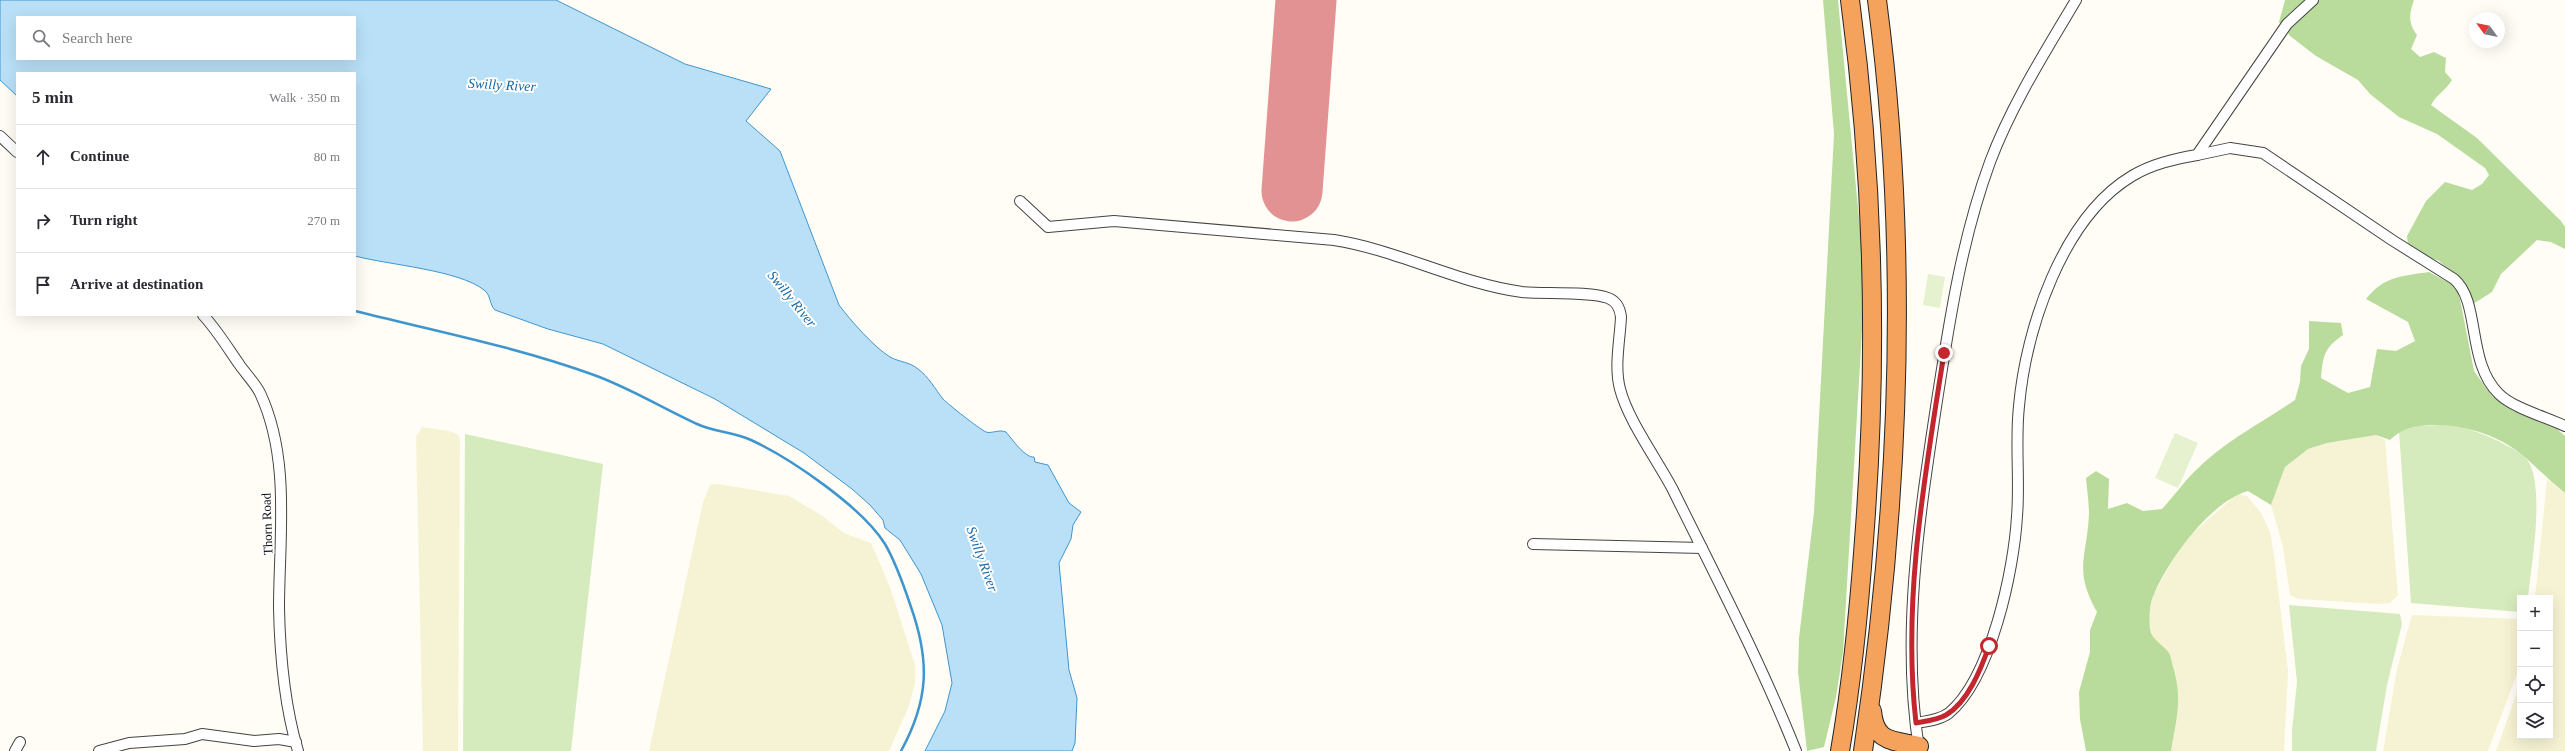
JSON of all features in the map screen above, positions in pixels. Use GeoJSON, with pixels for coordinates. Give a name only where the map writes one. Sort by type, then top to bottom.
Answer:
{"type":"FeatureCollection","features":[{"type":"Feature","properties":{"kind":"highway"},"geometry":{"type":"LineString","coordinates":[[1840,751],[1861,591],[1872,398],[1872,323],[1867,180],[1850,0]]}},
{"type":"Feature","properties":{"kind":"highway"},"geometry":{"type":"LineString","coordinates":[[1863,751],[1870,701],[1894,472],[1897,318],[1893,168],[1877,0]]}},
{"type":"Feature","properties":{"kind":"highway"},"geometry":{"type":"LineString","coordinates":[[1870,701],[1873,722],[1878,732],[1893,741],[1916,749]]}},
{"type":"Feature","properties":{"kind":"street"},"geometry":{"type":"LineString","coordinates":[[1916,749],[1916,723],[1911,644],[1922,495],[1964,245],[1997,146],[2031,78],[2076,0]]}},
{"type":"Feature","properties":{"kind":"street"},"geometry":{"type":"LineString","coordinates":[[2197,155],[2288,24],[2313,0]]}},
{"type":"Feature","properties":{"kind":"street"},"geometry":{"type":"LineString","coordinates":[[0,136],[16,151]]}},
{"type":"Feature","properties":{"kind":"street"},"geometry":{"type":"LineString","coordinates":[[1916,723],[1937,719],[1948,714],[1958,704],[1974,680],[1989,646],[2005,591],[2016,531],[2020,389],[2042,302],[2058,262],[2099,205],[2130,177],[2158,163],[2230,148],[2263,153],[2461,285],[2466,296],[2477,352],[2483,373],[2491,384],[2506,399],[2565,426]]}},
{"type":"Feature","properties":{"kind":"street"},"geometry":{"type":"LineString","coordinates":[[1020,201],[1048,227],[1060,224],[1114,221],[1334,240],[1367,246],[1506,289],[1608,298],[1614,302],[1620,312],[1618,376],[1622,397],[1702,548],[1769,686],[1796,751]]}},
{"type":"Feature","properties":{"kind":"street","name":"Thorn Road"},"geometry":{"type":"LineString","coordinates":[[204,316],[260,392],[270,422],[279,478],[282,557],[279,607],[283,679],[287,712],[297,747]]}},
{"type":"Feature","properties":{"kind":"street"},"geometry":{"type":"LineString","coordinates":[[1533,544],[1702,548]]}},
{"type":"Feature","properties":{"kind":"street"},"geometry":{"type":"LineString","coordinates":[[99,751],[129,742],[184,739],[202,734],[254,741],[279,739],[297,747]]}},
{"type":"Feature","properties":{"kind":"shaded area"},"geometry":{"type":"Polygon","coordinates":[[[422,427],[449,431],[457,434],[460,438],[458,751],[423,751],[416,437],[422,427]]]}},
{"type":"Feature","properties":{"kind":"shaded area"},"geometry":{"type":"Polygon","coordinates":[[[2376,435],[2385,440],[2398,595],[2390,603],[2379,604],[2299,599],[2290,595],[2283,547],[2271,505],[2285,467],[2308,449],[2327,443],[2376,435]]]}},
{"type":"Feature","properties":{"kind":"shaded area"},"geometry":{"type":"Polygon","coordinates":[[[2547,479],[2565,493],[2565,751],[2496,751],[2517,692],[2517,739],[2553,739],[2553,595],[2535,595],[2547,479]]]}},
{"type":"Feature","properties":{"kind":"shaded area"},"geometry":{"type":"Polygon","coordinates":[[[718,484],[789,496],[821,515],[844,533],[871,543],[890,587],[915,665],[915,683],[909,706],[889,751],[649,751],[703,502],[710,485],[718,484]]]}},
{"type":"Feature","properties":{"kind":"shaded area"},"geometry":{"type":"Polygon","coordinates":[[[2237,494],[2247,496],[2261,513],[2270,532],[2288,671],[2284,751],[2171,751],[2173,738],[2150,632],[2149,616],[2153,595],[2184,541],[2237,494]]]}},
{"type":"Feature","properties":{"kind":"shaded area"},"geometry":{"type":"Polygon","coordinates":[[[2412,615],[2517,619],[2517,674],[2488,751],[2383,751],[2397,669],[2412,615]]]}},
{"type":"Feature","properties":{"kind":"green space"},"geometry":{"type":"Polygon","coordinates":[[[1823,0],[1838,0],[1865,280],[1843,652],[1836,697],[1824,747],[1807,751],[1798,672],[1799,638],[1814,512],[1834,134],[1823,0]]]}},
{"type":"Feature","properties":{"kind":"green space"},"geometry":{"type":"Polygon","coordinates":[[[2285,0],[2414,0],[2410,18],[2414,31],[2417,35],[2411,49],[2420,57],[2434,52],[2446,58],[2445,72],[2452,80],[2431,105],[2477,138],[2561,221],[2565,227],[2565,249],[2551,242],[2537,240],[2501,274],[2492,292],[2473,304],[2467,286],[2439,261],[2415,252],[2408,245],[2407,236],[2426,201],[2445,182],[2472,190],[2482,184],[2489,175],[2485,168],[2437,134],[2399,117],[2370,94],[2358,80],[2316,56],[2290,36],[2279,22],[2285,0]]]}},
{"type":"Feature","properties":{"kind":"green space"},"geometry":{"type":"Polygon","coordinates":[[[2429,272],[2455,286],[2460,299],[2474,371],[2492,396],[2513,411],[2557,429],[2565,436],[2565,493],[2526,458],[2506,443],[2469,429],[2444,425],[2419,426],[2404,430],[2390,440],[2376,435],[2327,443],[2308,449],[2285,467],[2271,505],[2248,491],[2234,497],[2220,506],[2206,519],[2181,549],[2161,580],[2154,594],[2150,612],[2150,630],[2155,639],[2169,653],[2178,689],[2178,709],[2171,751],[2086,751],[2080,719],[2079,692],[2090,652],[2090,630],[2097,612],[2085,585],[2083,574],[2089,514],[2086,478],[2096,471],[2109,479],[2108,509],[2127,503],[2143,511],[2162,509],[2190,476],[2217,451],[2295,400],[2300,382],[2301,366],[2309,349],[2309,321],[2341,323],[2343,335],[2328,349],[2324,358],[2321,378],[2348,393],[2370,387],[2377,349],[2396,351],[2415,341],[2408,322],[2366,299],[2373,291],[2394,278],[2429,272]]]}},
{"type":"Feature","properties":{"kind":"green space"},"geometry":{"type":"Polygon","coordinates":[[[1928,274],[1945,277],[1940,308],[1923,305],[1928,274]]]}},
{"type":"Feature","properties":{"kind":"green space"},"geometry":{"type":"Polygon","coordinates":[[[2444,425],[2472,430],[2516,450],[2525,457],[2532,468],[2536,503],[2534,546],[2528,595],[2517,595],[2517,612],[2411,603],[2399,431],[2417,426],[2444,425]]]}},
{"type":"Feature","properties":{"kind":"green space"},"geometry":{"type":"Polygon","coordinates":[[[2175,433],[2198,443],[2178,488],[2155,478],[2175,433]]]}},
{"type":"Feature","properties":{"kind":"green space"},"geometry":{"type":"Polygon","coordinates":[[[465,434],[603,464],[571,751],[463,751],[465,434]]]}},
{"type":"Feature","properties":{"kind":"green space"},"geometry":{"type":"Polygon","coordinates":[[[2289,605],[2400,614],[2402,624],[2387,685],[2376,751],[2292,751],[2292,730],[2297,682],[2289,605]]]}},
{"type":"Feature","properties":{"kind":"water","name":"Swilly River"},"geometry":{"type":"Polygon","coordinates":[[[0,0],[556,0],[685,64],[771,89],[746,121],[780,151],[839,305],[856,326],[877,347],[890,357],[912,365],[922,372],[929,379],[943,399],[977,426],[986,432],[1006,432],[1023,451],[1034,457],[1035,462],[1048,465],[1069,503],[1081,512],[1073,525],[1071,539],[1059,563],[1069,670],[1077,698],[1075,743],[1072,751],[925,751],[945,711],[952,683],[942,625],[921,574],[900,540],[885,528],[883,520],[870,505],[852,489],[804,453],[715,399],[603,344],[548,329],[495,310],[486,292],[473,283],[441,273],[356,256],[356,72],[16,72],[16,95],[0,80],[0,0]]]}},
{"type":"Feature","properties":{"kind":"waterway"},"geometry":{"type":"LineString","coordinates":[[356,311],[506,348],[594,375],[704,427],[738,435],[767,448],[804,471],[843,500],[860,515],[885,544],[900,575],[917,627],[924,663],[924,680],[917,715],[901,751]]}},
{"type":"Feature","properties":{"kind":"runway"},"geometry":{"type":"LineString","coordinates":[[1292,191],[1306,0]]}},
{"type":"Feature","properties":{"kind":"route"},"geometry":{"type":"LineString","coordinates":[[1944,353],[1922,495],[1916,562],[1911,644],[1912,688],[1916,723],[1937,719],[1948,714],[1958,704],[1974,680],[1983,663],[1989,646]]}}]}
